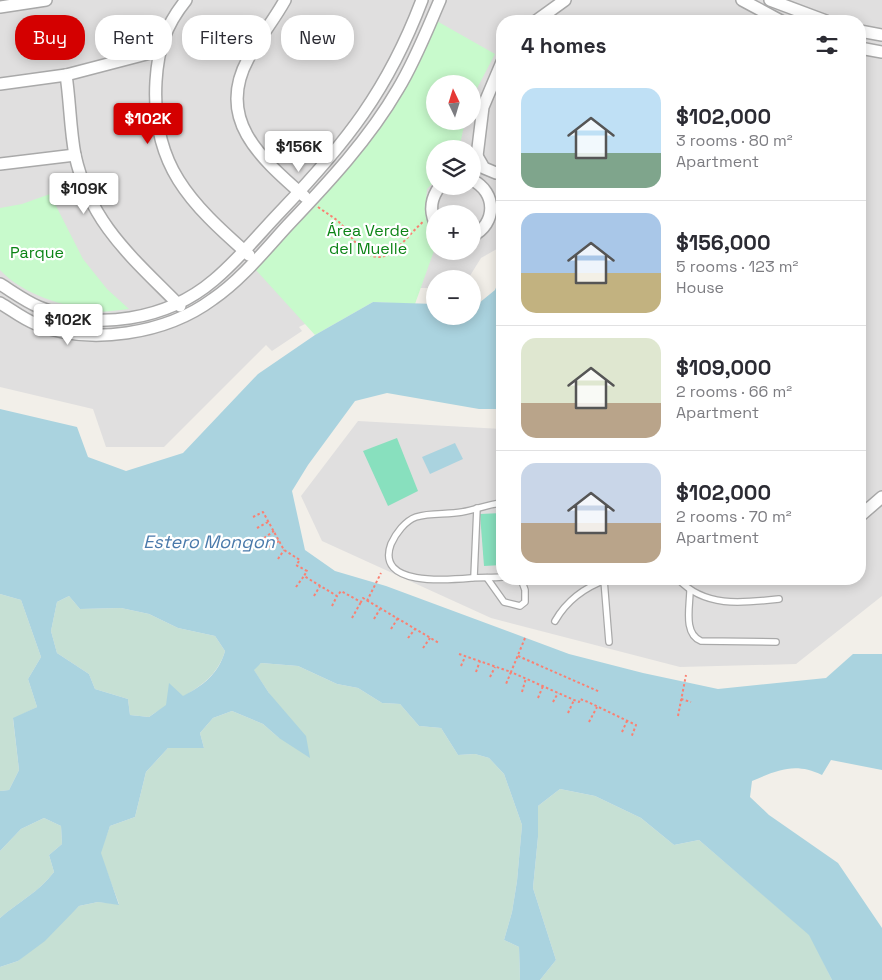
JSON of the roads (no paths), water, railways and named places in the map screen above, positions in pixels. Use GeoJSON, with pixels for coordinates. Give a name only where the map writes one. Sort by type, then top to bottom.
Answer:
{"type":"FeatureCollection","features":[{"type":"Feature","properties":{"kind":"street"},"geometry":{"type":"LineString","coordinates":[[0,7],[46,0]]}},
{"type":"Feature","properties":{"kind":"street"},"geometry":{"type":"LineString","coordinates":[[172,21],[186,0]]}},
{"type":"Feature","properties":{"kind":"street"},"geometry":{"type":"LineString","coordinates":[[285,0],[242,72],[236,96],[236,109],[240,123],[255,147],[310,201]]}},
{"type":"Feature","properties":{"kind":"street"},"geometry":{"type":"LineString","coordinates":[[0,284],[39,307],[56,313],[93,320],[117,320],[142,316],[177,303],[214,280],[300,192],[346,140],[380,91],[406,43],[422,0]]}},
{"type":"Feature","properties":{"kind":"street"},"geometry":{"type":"LineString","coordinates":[[544,15],[565,0]]}},
{"type":"Feature","properties":{"kind":"street"},"geometry":{"type":"LineString","coordinates":[[742,0],[768,15]]}},
{"type":"Feature","properties":{"kind":"street"},"geometry":{"type":"LineString","coordinates":[[0,303],[37,324],[65,332],[98,336],[149,330],[188,314],[215,298],[255,260],[310,201],[372,128],[398,90],[438,1]]}},
{"type":"Feature","properties":{"kind":"street"},"geometry":{"type":"LineString","coordinates":[[775,15],[774,1],[810,15]]}},
{"type":"Feature","properties":{"kind":"street"},"geometry":{"type":"LineString","coordinates":[[866,32],[882,35]]}},
{"type":"Feature","properties":{"kind":"street"},"geometry":{"type":"LineString","coordinates":[[866,49],[882,52]]}},
{"type":"Feature","properties":{"kind":"street"},"geometry":{"type":"LineString","coordinates":[[0,84],[66,75],[126,60]]}},
{"type":"Feature","properties":{"kind":"street"},"geometry":{"type":"LineString","coordinates":[[157,60],[154,103],[157,130],[165,156],[174,175],[189,196],[255,260]]}},
{"type":"Feature","properties":{"kind":"street"},"geometry":{"type":"LineString","coordinates":[[66,75],[75,155],[92,202],[117,243],[188,314]]}},
{"type":"Feature","properties":{"kind":"street"},"geometry":{"type":"LineString","coordinates":[[479,140],[483,107],[496,76]]}},
{"type":"Feature","properties":{"kind":"street"},"geometry":{"type":"LineString","coordinates":[[0,164],[75,155]]}},
{"type":"Feature","properties":{"kind":"street"},"geometry":{"type":"LineString","coordinates":[[481,163],[484,168],[496,172]]}},
{"type":"Feature","properties":{"kind":"street"},"geometry":{"type":"LineString","coordinates":[[485,189],[496,176]]}},
{"type":"Feature","properties":{"kind":"street"},"geometry":{"type":"LineString","coordinates":[[481,186],[490,198],[490,218],[481,229]]}},
{"type":"Feature","properties":{"kind":"street"},"geometry":{"type":"LineString","coordinates":[[866,511],[882,497]]}},
{"type":"Feature","properties":{"kind":"lane"},"geometry":{"type":"LineString","coordinates":[[496,503],[462,512],[423,516],[409,521],[398,532],[388,556],[393,568],[410,576],[436,581],[474,577],[496,577]]}},
{"type":"Feature","properties":{"kind":"lane"},"geometry":{"type":"LineString","coordinates":[[474,577],[477,508]]}},
{"type":"Feature","properties":{"kind":"lane"},"geometry":{"type":"LineString","coordinates":[[487,578],[504,602],[520,606],[526,598],[523,585]]}},
{"type":"Feature","properties":{"kind":"lane"},"geometry":{"type":"LineString","coordinates":[[555,621],[564,606],[596,585]]}},
{"type":"Feature","properties":{"kind":"lane"},"geometry":{"type":"LineString","coordinates":[[606,585],[609,642]]}},
{"type":"Feature","properties":{"kind":"lane"},"geometry":{"type":"LineString","coordinates":[[685,585],[690,590],[714,601],[745,603],[779,599]]}},
{"type":"Feature","properties":{"kind":"lane"},"geometry":{"type":"LineString","coordinates":[[690,590],[690,632],[694,638],[701,641],[776,642]]}},
{"type":"Feature","properties":{"kind":"water","name":"Estero Mongon"},"geometry":{"type":"Polygon","coordinates":[[[496,288],[496,409],[479,409],[387,393],[355,401],[308,465],[292,491],[305,550],[335,571],[386,586],[569,654],[643,673],[718,689],[826,678],[853,654],[882,654],[882,770],[831,760],[822,775],[803,769],[787,769],[752,781],[750,797],[769,815],[838,863],[882,928],[882,980],[832,980],[809,935],[699,840],[674,845],[641,818],[595,796],[560,789],[538,806],[538,837],[533,888],[556,960],[540,980],[520,980],[519,947],[504,940],[512,912],[517,881],[522,825],[504,774],[489,758],[475,754],[458,755],[441,728],[419,726],[400,704],[382,703],[358,688],[337,684],[298,666],[261,663],[254,670],[269,693],[306,736],[310,758],[279,738],[263,724],[232,711],[213,718],[200,733],[204,748],[168,748],[146,772],[135,817],[110,826],[101,853],[119,905],[98,902],[79,906],[45,941],[18,961],[0,967],[0,918],[35,891],[54,872],[49,855],[62,844],[61,826],[44,818],[21,829],[0,851],[0,791],[9,790],[19,770],[13,718],[37,707],[28,679],[41,657],[21,600],[0,594],[0,409],[77,427],[88,457],[126,471],[183,453],[258,374],[315,335],[373,302],[426,304],[426,325],[481,325],[481,301],[496,288]],[[69,596],[57,602],[51,631],[57,653],[89,674],[95,689],[128,699],[130,715],[149,717],[166,705],[169,683],[183,696],[197,688],[219,666],[225,651],[215,636],[178,628],[149,614],[121,608],[80,609],[69,596]]]}},
{"type":"Feature","properties":{"kind":"water"},"geometry":{"type":"Polygon","coordinates":[[[455,443],[463,459],[430,474],[422,457],[455,443]]]}},
{"type":"Feature","properties":{"kind":"park label","name":"Área Verde del Muelle"},"geometry":{"type":"Point","coordinates":[368,239]}},
{"type":"Feature","properties":{"kind":"park label","name":"Parque"},"geometry":{"type":"Point","coordinates":[37,252]}}]}
